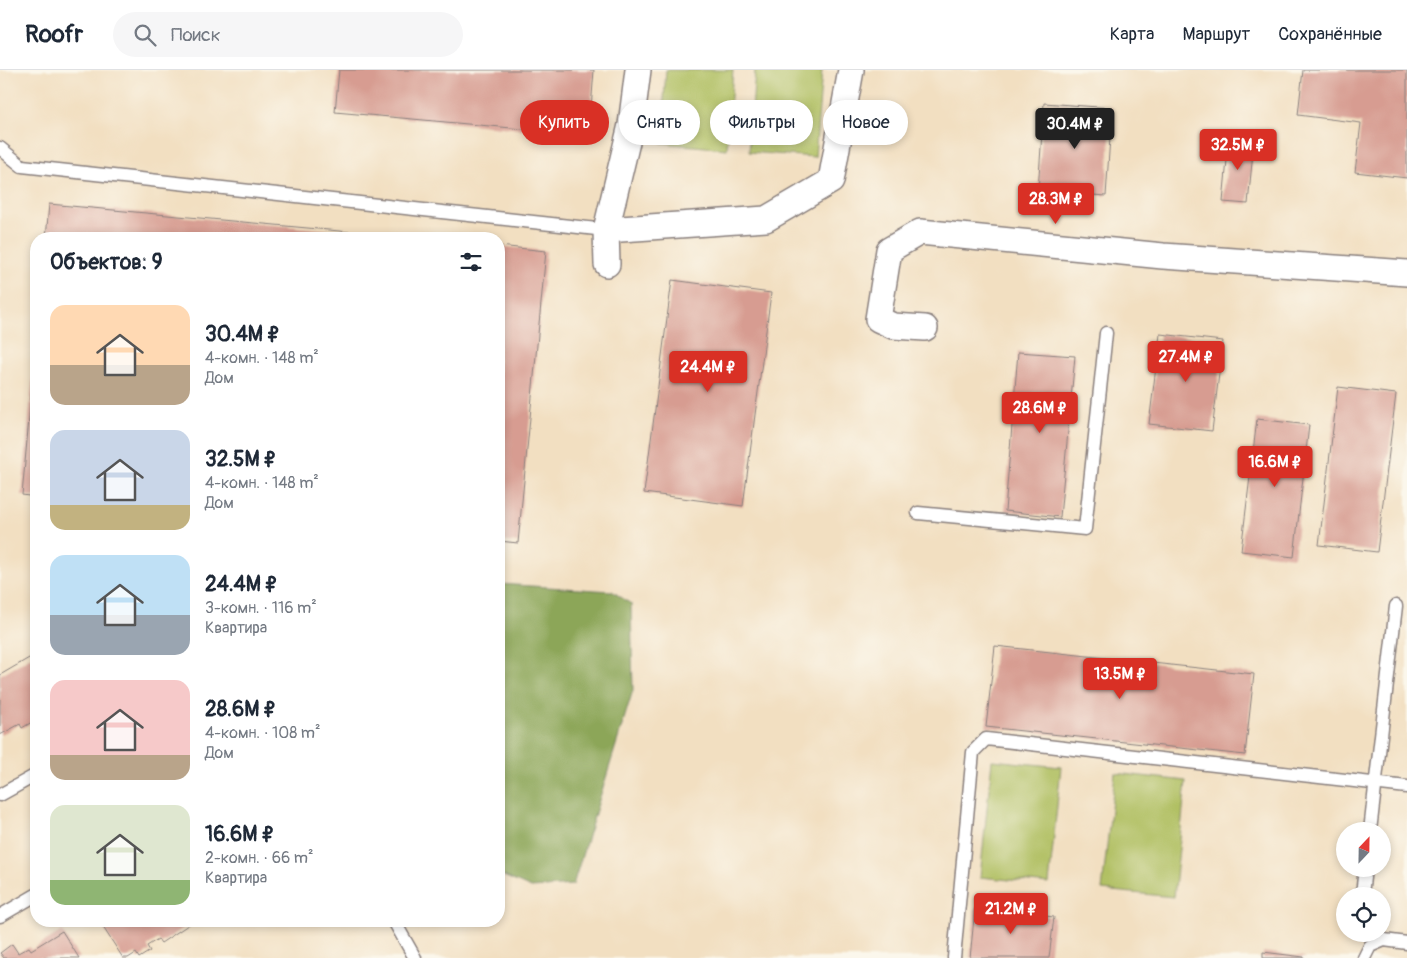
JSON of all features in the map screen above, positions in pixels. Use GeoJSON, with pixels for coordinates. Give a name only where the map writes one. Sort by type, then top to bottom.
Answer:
{"type":"FeatureCollection","features":[{"type":"Feature","properties":{"kind":"street"},"geometry":{"type":"LineString","coordinates":[[606,264],[606,230],[631,125],[638,70]]}},
{"type":"Feature","properties":{"kind":"street"},"geometry":{"type":"LineString","coordinates":[[606,230],[766,219],[831,181],[851,70]]}},
{"type":"Feature","properties":{"kind":"street"},"geometry":{"type":"LineString","coordinates":[[925,328],[893,326],[878,319],[889,250],[920,232],[1163,256],[1407,272]]}},
{"type":"Feature","properties":{"kind":"lane"},"geometry":{"type":"LineString","coordinates":[[0,148],[22,166],[606,230]]}},
{"type":"Feature","properties":{"kind":"lane"},"geometry":{"type":"LineString","coordinates":[[918,513],[1085,529],[1106,333]]}},
{"type":"Feature","properties":{"kind":"lane"},"geometry":{"type":"LineString","coordinates":[[1371,822],[1396,606]]}},
{"type":"Feature","properties":{"kind":"lane"},"geometry":{"type":"LineString","coordinates":[[954,958],[974,752],[986,740],[1407,787]]}},
{"type":"Feature","properties":{"kind":"lane"},"geometry":{"type":"LineString","coordinates":[[0,795],[30,778]]}},
{"type":"Feature","properties":{"kind":"lane"},"geometry":{"type":"LineString","coordinates":[[0,916],[30,898]]}},
{"type":"Feature","properties":{"kind":"lane"},"geometry":{"type":"LineString","coordinates":[[397,927],[415,958]]}},
{"type":"Feature","properties":{"kind":"lane"},"geometry":{"type":"LineString","coordinates":[[1364,958],[1370,946],[1384,940],[1407,943]]}},
{"type":"Feature","properties":{"kind":"green space"},"geometry":{"type":"Polygon","coordinates":[[[666,70],[733,70],[731,100],[710,100],[710,145],[727,145],[727,149],[683,145],[700,145],[700,100],[664,100],[666,70]]]}},
{"type":"Feature","properties":{"kind":"green space"},"geometry":{"type":"Polygon","coordinates":[[[755,70],[822,70],[815,157],[749,152],[750,145],[813,145],[813,100],[753,100],[755,70]]]}},
{"type":"Feature","properties":{"kind":"green space"},"geometry":{"type":"Polygon","coordinates":[[[505,584],[612,591],[631,604],[633,690],[573,885],[531,888],[505,877],[505,584]]]}},
{"type":"Feature","properties":{"kind":"green space"},"geometry":{"type":"Polygon","coordinates":[[[992,760],[1061,767],[1049,884],[980,877],[992,760]]]}},
{"type":"Feature","properties":{"kind":"green space"},"geometry":{"type":"Polygon","coordinates":[[[1115,773],[1186,781],[1174,897],[1102,890],[1115,773]]]}},
{"type":"Feature","properties":{"kind":"building"},"geometry":{"type":"Polygon","coordinates":[[[339,70],[594,70],[592,100],[520,100],[520,129],[335,112],[339,70]]]}},
{"type":"Feature","properties":{"kind":"building"},"geometry":{"type":"Polygon","coordinates":[[[1303,70],[1407,70],[1407,178],[1355,172],[1361,123],[1298,115],[1303,70]]]}},
{"type":"Feature","properties":{"kind":"building"},"geometry":{"type":"Polygon","coordinates":[[[1044,103],[1112,108],[1106,196],[1038,191],[1044,103]]]}},
{"type":"Feature","properties":{"kind":"building"},"geometry":{"type":"Polygon","coordinates":[[[1229,139],[1254,141],[1248,204],[1223,202],[1229,139]]]}},
{"type":"Feature","properties":{"kind":"building"},"geometry":{"type":"Polygon","coordinates":[[[49,204],[350,232],[47,232],[49,204]]]}},
{"type":"Feature","properties":{"kind":"building"},"geometry":{"type":"Polygon","coordinates":[[[505,247],[546,251],[518,543],[505,542],[505,247]]]}},
{"type":"Feature","properties":{"kind":"building"},"geometry":{"type":"Polygon","coordinates":[[[672,280],[771,293],[743,506],[644,493],[672,280]]]}},
{"type":"Feature","properties":{"kind":"building"},"geometry":{"type":"Polygon","coordinates":[[[1160,334],[1223,341],[1212,431],[1149,424],[1160,334]]]}},
{"type":"Feature","properties":{"kind":"building"},"geometry":{"type":"Polygon","coordinates":[[[1018,352],[1075,356],[1060,517],[1005,511],[1018,352]]]}},
{"type":"Feature","properties":{"kind":"building"},"geometry":{"type":"Polygon","coordinates":[[[1338,387],[1396,394],[1377,552],[1319,545],[1338,387]]]}},
{"type":"Feature","properties":{"kind":"building"},"geometry":{"type":"Polygon","coordinates":[[[30,408],[30,496],[22,495],[30,408]]]}},
{"type":"Feature","properties":{"kind":"building"},"geometry":{"type":"Polygon","coordinates":[[[1257,419],[1309,425],[1294,557],[1241,551],[1257,419]]]}},
{"type":"Feature","properties":{"kind":"building"},"geometry":{"type":"Polygon","coordinates":[[[995,646],[1254,674],[1245,755],[986,727],[995,646]]]}},
{"type":"Feature","properties":{"kind":"building"},"geometry":{"type":"Polygon","coordinates":[[[30,658],[30,723],[22,728],[20,724],[0,735],[0,675],[30,658]]]}},
{"type":"Feature","properties":{"kind":"building"},"geometry":{"type":"Polygon","coordinates":[[[975,908],[1054,917],[1049,958],[970,958],[975,908]]]}},
{"type":"Feature","properties":{"kind":"building"},"geometry":{"type":"Polygon","coordinates":[[[103,927],[185,927],[161,943],[158,939],[147,946],[150,951],[139,958],[136,953],[128,958],[123,958],[103,927]]]}},
{"type":"Feature","properties":{"kind":"building"},"geometry":{"type":"Polygon","coordinates":[[[62,931],[79,958],[4,958],[0,953],[12,944],[18,953],[29,947],[31,950],[62,931]]]}},
{"type":"Feature","properties":{"kind":"building"},"geometry":{"type":"Polygon","coordinates":[[[1263,952],[1304,957],[1304,958],[1263,958],[1263,952]]]}}]}
